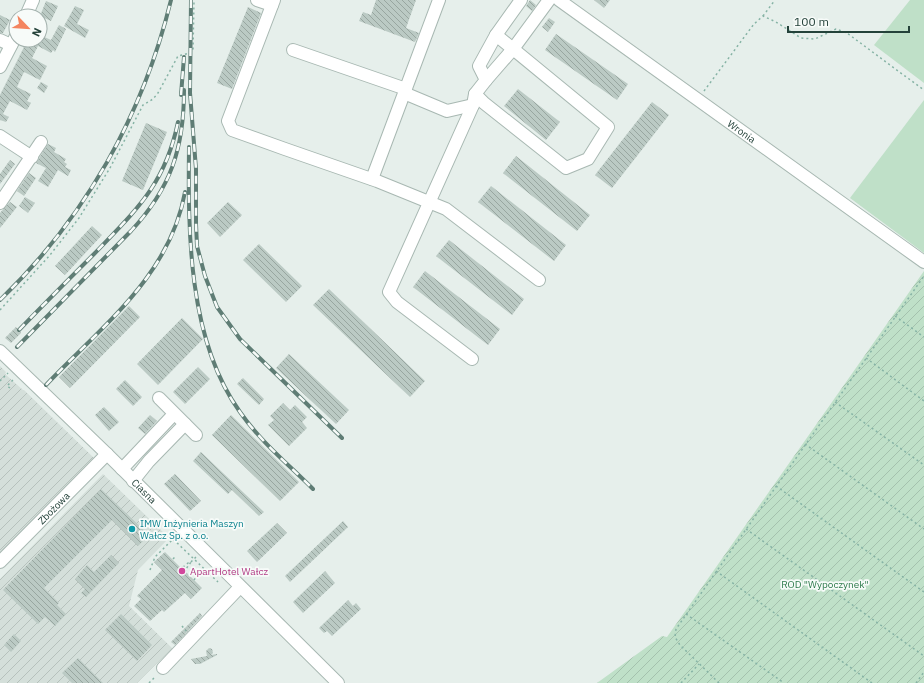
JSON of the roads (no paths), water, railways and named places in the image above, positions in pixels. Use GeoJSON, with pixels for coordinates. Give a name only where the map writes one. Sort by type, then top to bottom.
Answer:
{"type":"FeatureCollection","features":[{"type":"Feature","properties":{"kind":"street"},"geometry":{"type":"LineString","coordinates":[[257,0],[273,3],[228,121],[232,130],[372,179],[446,209],[539,280]]}},
{"type":"Feature","properties":{"kind":"street"},"geometry":{"type":"LineString","coordinates":[[372,179],[439,0]]}},
{"type":"Feature","properties":{"kind":"street"},"geometry":{"type":"LineString","coordinates":[[486,80],[479,66],[496,36],[521,0]]}},
{"type":"Feature","properties":{"kind":"street"},"geometry":{"type":"LineString","coordinates":[[472,359],[397,302],[389,292],[430,202],[474,99],[486,80],[512,50],[549,0]]}},
{"type":"Feature","properties":{"kind":"street","name":"Wronia"},"geometry":{"type":"LineString","coordinates":[[559,0],[575,4],[698,99],[924,262]]}},
{"type":"Feature","properties":{"kind":"street"},"geometry":{"type":"LineString","coordinates":[[293,50],[405,91],[447,111],[474,99],[484,103],[566,168],[588,159],[608,127],[496,36]]}},
{"type":"Feature","properties":{"kind":"street"},"geometry":{"type":"LineString","coordinates":[[0,67],[8,43]]}},
{"type":"Feature","properties":{"kind":"street"},"geometry":{"type":"LineString","coordinates":[[0,136],[32,157]]}},
{"type":"Feature","properties":{"kind":"street"},"geometry":{"type":"LineString","coordinates":[[0,203],[41,142]]}},
{"type":"Feature","properties":{"kind":"street","name":"Ciasna"},"geometry":{"type":"LineString","coordinates":[[0,351],[107,454],[338,683]]}},
{"type":"Feature","properties":{"kind":"street"},"geometry":{"type":"LineString","coordinates":[[158,398],[196,435]]}},
{"type":"Feature","properties":{"kind":"street"},"geometry":{"type":"LineString","coordinates":[[122,469],[174,414]]}},
{"type":"Feature","properties":{"kind":"street"},"geometry":{"type":"LineString","coordinates":[[133,481],[185,424]]}},
{"type":"Feature","properties":{"kind":"street","name":"Zbożowa"},"geometry":{"type":"LineString","coordinates":[[0,562],[107,454]]}},
{"type":"Feature","properties":{"kind":"street"},"geometry":{"type":"LineString","coordinates":[[163,668],[240,587]]}},
{"type":"Feature","properties":{"kind":"railway"},"geometry":{"type":"LineString","coordinates":[[0,300],[31,268],[59,235],[107,162],[127,124],[144,84],[159,43],[171,0]]}},
{"type":"Feature","properties":{"kind":"railway"},"geometry":{"type":"LineString","coordinates":[[191,0],[190,93],[196,169],[197,246],[205,276],[217,307],[240,339],[342,438]]}},
{"type":"Feature","properties":{"kind":"railway"},"geometry":{"type":"LineString","coordinates":[[181,95],[184,57]]}},
{"type":"Feature","properties":{"kind":"railway"},"geometry":{"type":"LineString","coordinates":[[17,347],[131,231],[156,199],[165,183],[178,149],[184,90]]}},
{"type":"Feature","properties":{"kind":"railway"},"geometry":{"type":"LineString","coordinates":[[19,330],[136,210],[157,180],[172,144],[178,122]]}},
{"type":"Feature","properties":{"kind":"railway"},"geometry":{"type":"LineString","coordinates":[[189,147],[189,214],[191,249],[201,319],[210,352],[223,383],[248,423],[265,443],[313,489]]}},
{"type":"Feature","properties":{"kind":"railway"},"geometry":{"type":"LineString","coordinates":[[46,385],[111,320],[131,298],[149,274],[165,249],[177,222],[185,192]]}},
{"type":"Feature","properties":{"kind":"place","name":"IMW Inżynieria Maszyn Wałcz Sp. z o.o."},"geometry":{"type":"Point","coordinates":[132,529]}},
{"type":"Feature","properties":{"kind":"place","name":"ApartHotel Wałcz"},"geometry":{"type":"Point","coordinates":[182,571]}},
{"type":"Feature","properties":{"kind":"park label","name":"ROD \"Wypoczynek\""},"geometry":{"type":"Point","coordinates":[825,584]}}]}
